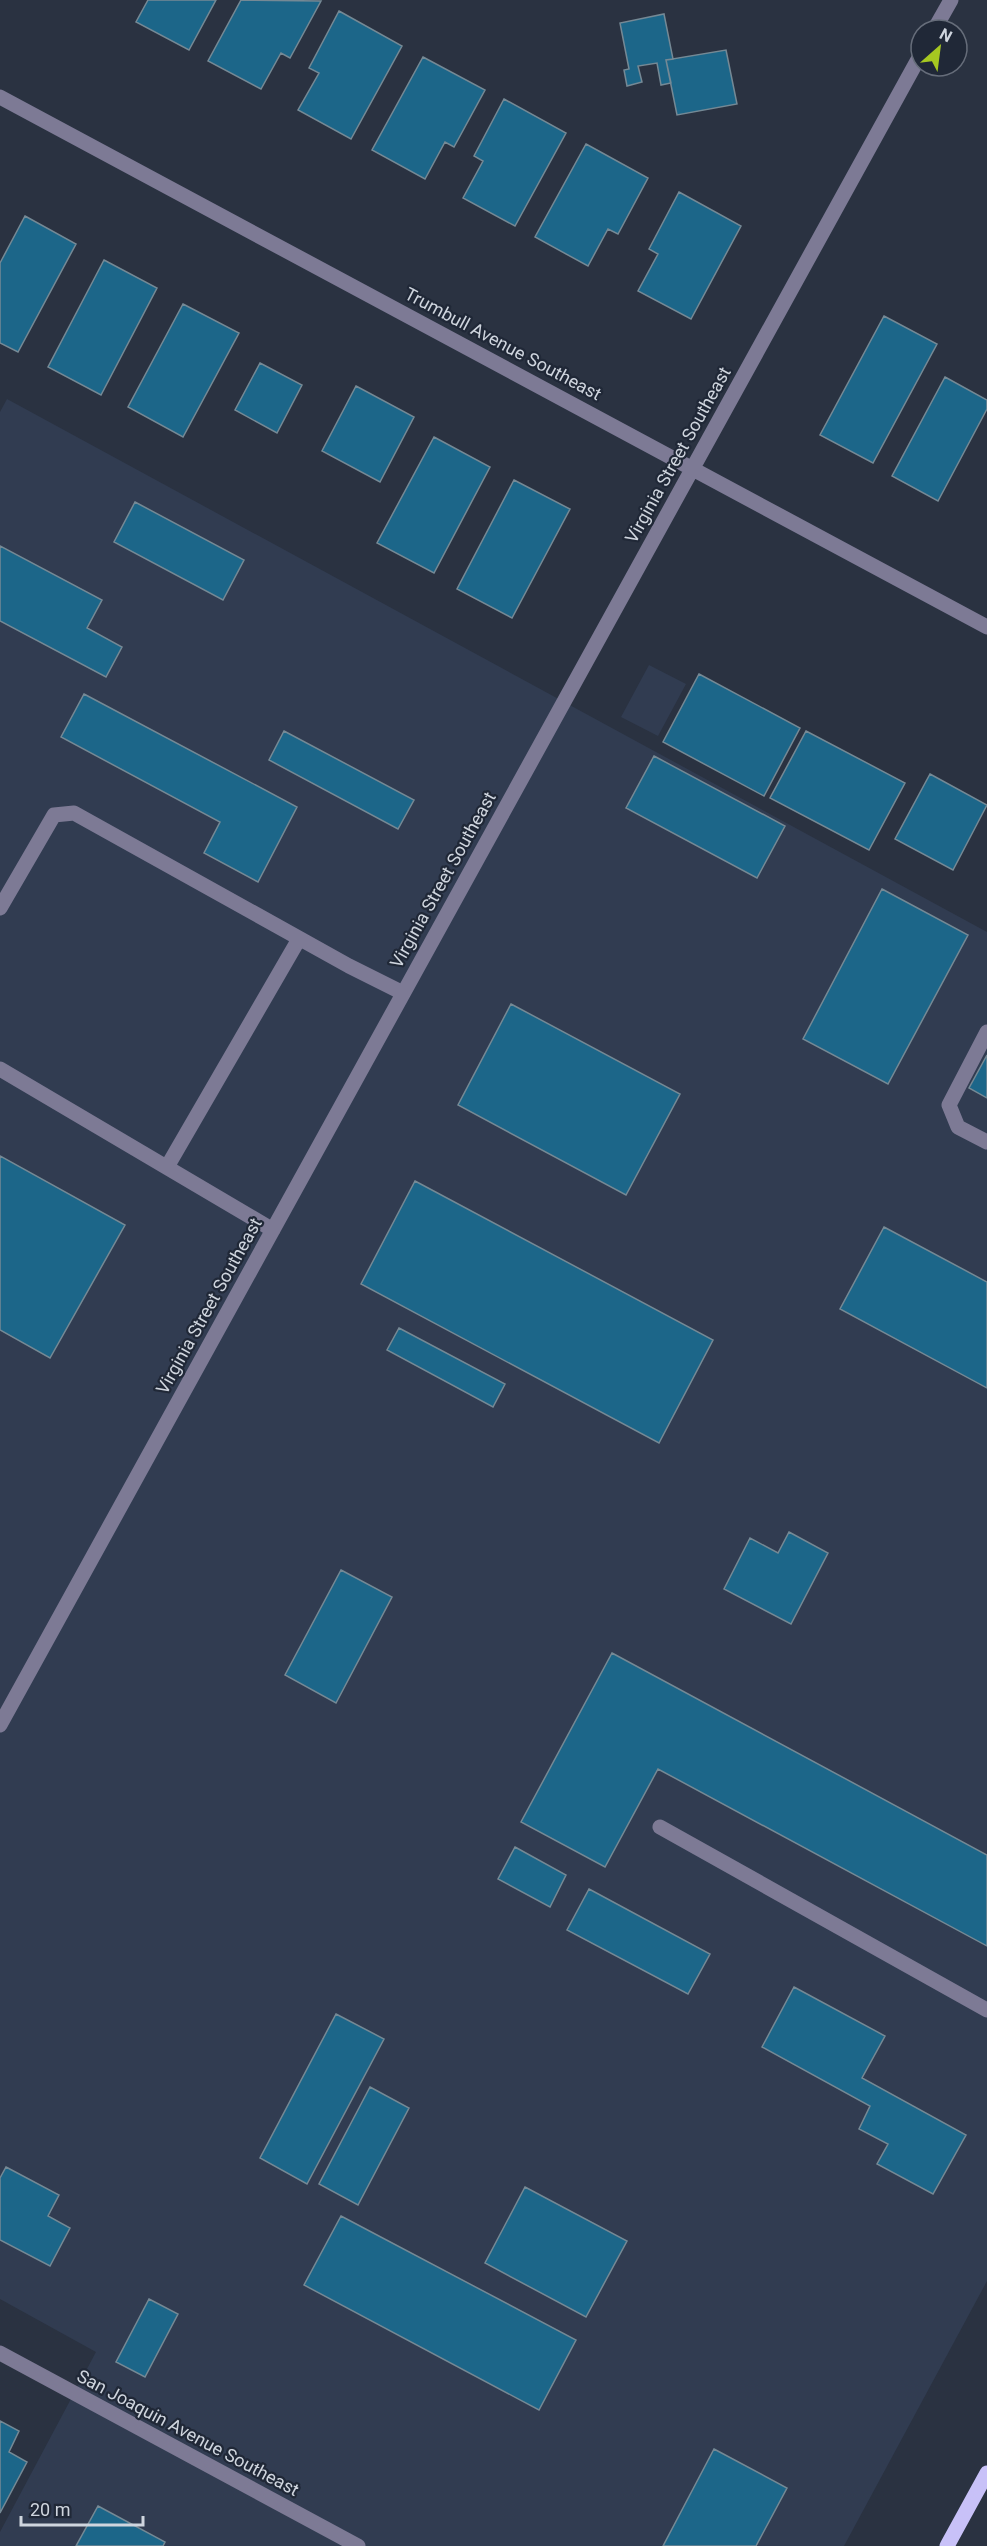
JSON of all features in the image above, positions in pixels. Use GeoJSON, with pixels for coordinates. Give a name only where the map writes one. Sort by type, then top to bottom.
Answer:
{"type":"FeatureCollection","features":[{"type":"Feature","properties":{"kind":"main road"},"geometry":{"type":"LineString","coordinates":[[947,2546],[987,2473]]}},
{"type":"Feature","properties":{"kind":"street"},"geometry":{"type":"LineString","coordinates":[[941,18],[951,0]]}},
{"type":"Feature","properties":{"kind":"street","name":"Virginia Street Southeast"},"geometry":{"type":"LineString","coordinates":[[0,1725],[909,76]]}},
{"type":"Feature","properties":{"kind":"street","name":"Trumbull Avenue Southeast"},"geometry":{"type":"LineString","coordinates":[[0,97],[987,627]]}},
{"type":"Feature","properties":{"kind":"street"},"geometry":{"type":"LineString","coordinates":[[0,908],[54,815],[74,813],[299,939],[403,993]]}},
{"type":"Feature","properties":{"kind":"street"},"geometry":{"type":"LineString","coordinates":[[167,1167],[299,939]]}},
{"type":"Feature","properties":{"kind":"street"},"geometry":{"type":"LineString","coordinates":[[987,1032],[949,1105],[958,1127],[987,1142]]}},
{"type":"Feature","properties":{"kind":"street"},"geometry":{"type":"LineString","coordinates":[[0,1069],[273,1230]]}},
{"type":"Feature","properties":{"kind":"street"},"geometry":{"type":"LineString","coordinates":[[660,1827],[987,2010]]}},
{"type":"Feature","properties":{"kind":"street","name":"San Joaquin Avenue Southeast"},"geometry":{"type":"LineString","coordinates":[[0,2354],[358,2546]]}},
{"type":"Feature","properties":{"kind":"shaded area"},"geometry":{"type":"Polygon","coordinates":[[[7,399],[987,932],[987,2281],[844,2546],[0,2546],[0,2532],[96,2352],[0,2299],[0,412],[7,399]]]}},
{"type":"Feature","properties":{"kind":"shaded area"},"geometry":{"type":"Polygon","coordinates":[[[649,665],[686,684],[658,736],[621,717],[649,665]]]}},
{"type":"Feature","properties":{"kind":"building"},"geometry":{"type":"Polygon","coordinates":[[[148,0],[216,0],[189,50],[136,22],[148,0]]]}},
{"type":"Feature","properties":{"kind":"building"},"geometry":{"type":"Polygon","coordinates":[[[241,0],[321,1],[290,58],[281,53],[261,89],[208,61],[241,0]]]}},
{"type":"Feature","properties":{"kind":"building"},"geometry":{"type":"Polygon","coordinates":[[[339,11],[402,46],[351,139],[298,110],[319,73],[309,68],[339,11]]]}},
{"type":"Feature","properties":{"kind":"building"},"geometry":{"type":"Polygon","coordinates":[[[664,14],[673,59],[666,60],[671,83],[661,85],[657,63],[638,66],[642,82],[627,86],[624,70],[629,69],[620,23],[664,14]]]}},
{"type":"Feature","properties":{"kind":"building"},"geometry":{"type":"Polygon","coordinates":[[[726,50],[737,104],[677,115],[666,60],[726,50]]]}},
{"type":"Feature","properties":{"kind":"building"},"geometry":{"type":"Polygon","coordinates":[[[423,57],[485,90],[454,147],[445,142],[425,179],[372,150],[423,57]]]}},
{"type":"Feature","properties":{"kind":"building"},"geometry":{"type":"Polygon","coordinates":[[[504,99],[566,133],[515,226],[463,198],[483,161],[474,156],[504,99]]]}},
{"type":"Feature","properties":{"kind":"building"},"geometry":{"type":"Polygon","coordinates":[[[586,144],[648,178],[618,234],[608,229],[588,266],[535,237],[586,144]]]}},
{"type":"Feature","properties":{"kind":"building"},"geometry":{"type":"Polygon","coordinates":[[[679,192],[741,226],[691,319],[638,291],[658,254],[649,249],[679,192]]]}},
{"type":"Feature","properties":{"kind":"building"},"geometry":{"type":"Polygon","coordinates":[[[25,216],[76,244],[18,352],[0,343],[0,263],[25,216]]]}},
{"type":"Feature","properties":{"kind":"building"},"geometry":{"type":"Polygon","coordinates":[[[104,260],[157,288],[101,395],[48,367],[104,260]]]}},
{"type":"Feature","properties":{"kind":"building"},"geometry":{"type":"Polygon","coordinates":[[[183,304],[239,333],[183,437],[128,407],[183,304]]]}},
{"type":"Feature","properties":{"kind":"building"},"geometry":{"type":"Polygon","coordinates":[[[884,316],[937,344],[873,463],[820,435],[884,316]]]}},
{"type":"Feature","properties":{"kind":"building"},"geometry":{"type":"Polygon","coordinates":[[[260,363],[302,385],[277,433],[235,410],[260,363]]]}},
{"type":"Feature","properties":{"kind":"building"},"geometry":{"type":"Polygon","coordinates":[[[945,377],[987,400],[987,409],[938,501],[892,476],[945,377]]]}},
{"type":"Feature","properties":{"kind":"building"},"geometry":{"type":"Polygon","coordinates":[[[356,386],[414,417],[380,482],[322,451],[356,386]]]}},
{"type":"Feature","properties":{"kind":"building"},"geometry":{"type":"Polygon","coordinates":[[[434,437],[490,467],[434,573],[377,543],[434,437]]]}},
{"type":"Feature","properties":{"kind":"building"},"geometry":{"type":"Polygon","coordinates":[[[514,480],[570,509],[512,618],[457,589],[514,480]]]}},
{"type":"Feature","properties":{"kind":"building"},"geometry":{"type":"Polygon","coordinates":[[[135,502],[244,560],[223,600],[114,542],[135,502]]]}},
{"type":"Feature","properties":{"kind":"building"},"geometry":{"type":"Polygon","coordinates":[[[0,546],[102,600],[87,628],[122,647],[106,677],[0,621],[0,546]]]}},
{"type":"Feature","properties":{"kind":"building"},"geometry":{"type":"Polygon","coordinates":[[[699,674],[800,728],[764,796],[663,742],[699,674]]]}},
{"type":"Feature","properties":{"kind":"building"},"geometry":{"type":"Polygon","coordinates":[[[84,694],[297,807],[258,882],[204,853],[220,822],[61,737],[84,694]]]}},
{"type":"Feature","properties":{"kind":"building"},"geometry":{"type":"Polygon","coordinates":[[[284,731],[414,800],[398,829],[269,760],[284,731]]]}},
{"type":"Feature","properties":{"kind":"building"},"geometry":{"type":"Polygon","coordinates":[[[806,731],[905,783],[869,850],[770,798],[806,731]]]}},
{"type":"Feature","properties":{"kind":"building"},"geometry":{"type":"Polygon","coordinates":[[[654,756],[785,826],[757,878],[626,808],[654,756]]]}},
{"type":"Feature","properties":{"kind":"building"},"geometry":{"type":"Polygon","coordinates":[[[930,774],[987,805],[953,870],[895,839],[930,774]]]}},
{"type":"Feature","properties":{"kind":"building"},"geometry":{"type":"Polygon","coordinates":[[[882,889],[968,935],[888,1084],[803,1039],[882,889]]]}},
{"type":"Feature","properties":{"kind":"building"},"geometry":{"type":"Polygon","coordinates":[[[511,1004],[680,1094],[626,1195],[458,1105],[511,1004]]]}},
{"type":"Feature","properties":{"kind":"building"},"geometry":{"type":"Polygon","coordinates":[[[987,1055],[987,1098],[969,1088],[987,1055]]]}},
{"type":"Feature","properties":{"kind":"building"},"geometry":{"type":"Polygon","coordinates":[[[0,1156],[125,1225],[50,1358],[0,1330],[0,1156]]]}},
{"type":"Feature","properties":{"kind":"building"},"geometry":{"type":"Polygon","coordinates":[[[415,1181],[713,1340],[659,1443],[361,1284],[415,1181]]]}},
{"type":"Feature","properties":{"kind":"building"},"geometry":{"type":"Polygon","coordinates":[[[884,1227],[987,1282],[987,1388],[840,1309],[884,1227]]]}},
{"type":"Feature","properties":{"kind":"building"},"geometry":{"type":"Polygon","coordinates":[[[399,1328],[505,1384],[493,1407],[387,1350],[399,1328]]]}},
{"type":"Feature","properties":{"kind":"building"},"geometry":{"type":"Polygon","coordinates":[[[789,1532],[828,1553],[791,1624],[724,1589],[750,1538],[778,1553],[789,1532]]]}},
{"type":"Feature","properties":{"kind":"building"},"geometry":{"type":"Polygon","coordinates":[[[341,1570],[392,1597],[336,1703],[285,1675],[341,1570]]]}},
{"type":"Feature","properties":{"kind":"building"},"geometry":{"type":"Polygon","coordinates":[[[612,1653],[987,1855],[987,1946],[658,1769],[605,1867],[521,1822],[612,1653]]]}},
{"type":"Feature","properties":{"kind":"building"},"geometry":{"type":"Polygon","coordinates":[[[515,1847],[566,1875],[550,1907],[498,1879],[515,1847]]]}},
{"type":"Feature","properties":{"kind":"building"},"geometry":{"type":"Polygon","coordinates":[[[589,1889],[710,1954],[688,1994],[567,1930],[589,1889]]]}},
{"type":"Feature","properties":{"kind":"building"},"geometry":{"type":"Polygon","coordinates":[[[794,1987],[885,2036],[862,2078],[966,2135],[933,2194],[877,2164],[888,2144],[859,2129],[870,2106],[762,2047],[794,1987]]]}},
{"type":"Feature","properties":{"kind":"building"},"geometry":{"type":"Polygon","coordinates":[[[336,2014],[384,2039],[307,2184],[260,2158],[336,2014]]]}},
{"type":"Feature","properties":{"kind":"building"},"geometry":{"type":"Polygon","coordinates":[[[370,2087],[409,2108],[358,2205],[319,2184],[370,2087]]]}},
{"type":"Feature","properties":{"kind":"building"},"geometry":{"type":"Polygon","coordinates":[[[6,2167],[59,2195],[48,2216],[70,2228],[50,2266],[0,2240],[0,2178],[6,2167]]]}},
{"type":"Feature","properties":{"kind":"building"},"geometry":{"type":"Polygon","coordinates":[[[525,2187],[627,2241],[586,2317],[485,2263],[525,2187]]]}},
{"type":"Feature","properties":{"kind":"building"},"geometry":{"type":"Polygon","coordinates":[[[341,2216],[576,2340],[539,2410],[304,2285],[341,2216]]]}},
{"type":"Feature","properties":{"kind":"building"},"geometry":{"type":"Polygon","coordinates":[[[149,2299],[178,2314],[145,2377],[116,2362],[149,2299]]]}},
{"type":"Feature","properties":{"kind":"building"},"geometry":{"type":"Polygon","coordinates":[[[0,2421],[19,2431],[9,2452],[27,2462],[0,2513],[0,2421]]]}},
{"type":"Feature","properties":{"kind":"building"},"geometry":{"type":"Polygon","coordinates":[[[714,2449],[787,2488],[756,2546],[663,2546],[714,2449]]]}},
{"type":"Feature","properties":{"kind":"building"},"geometry":{"type":"Polygon","coordinates":[[[98,2506],[165,2542],[163,2546],[76,2546],[98,2506]]]}}]}
